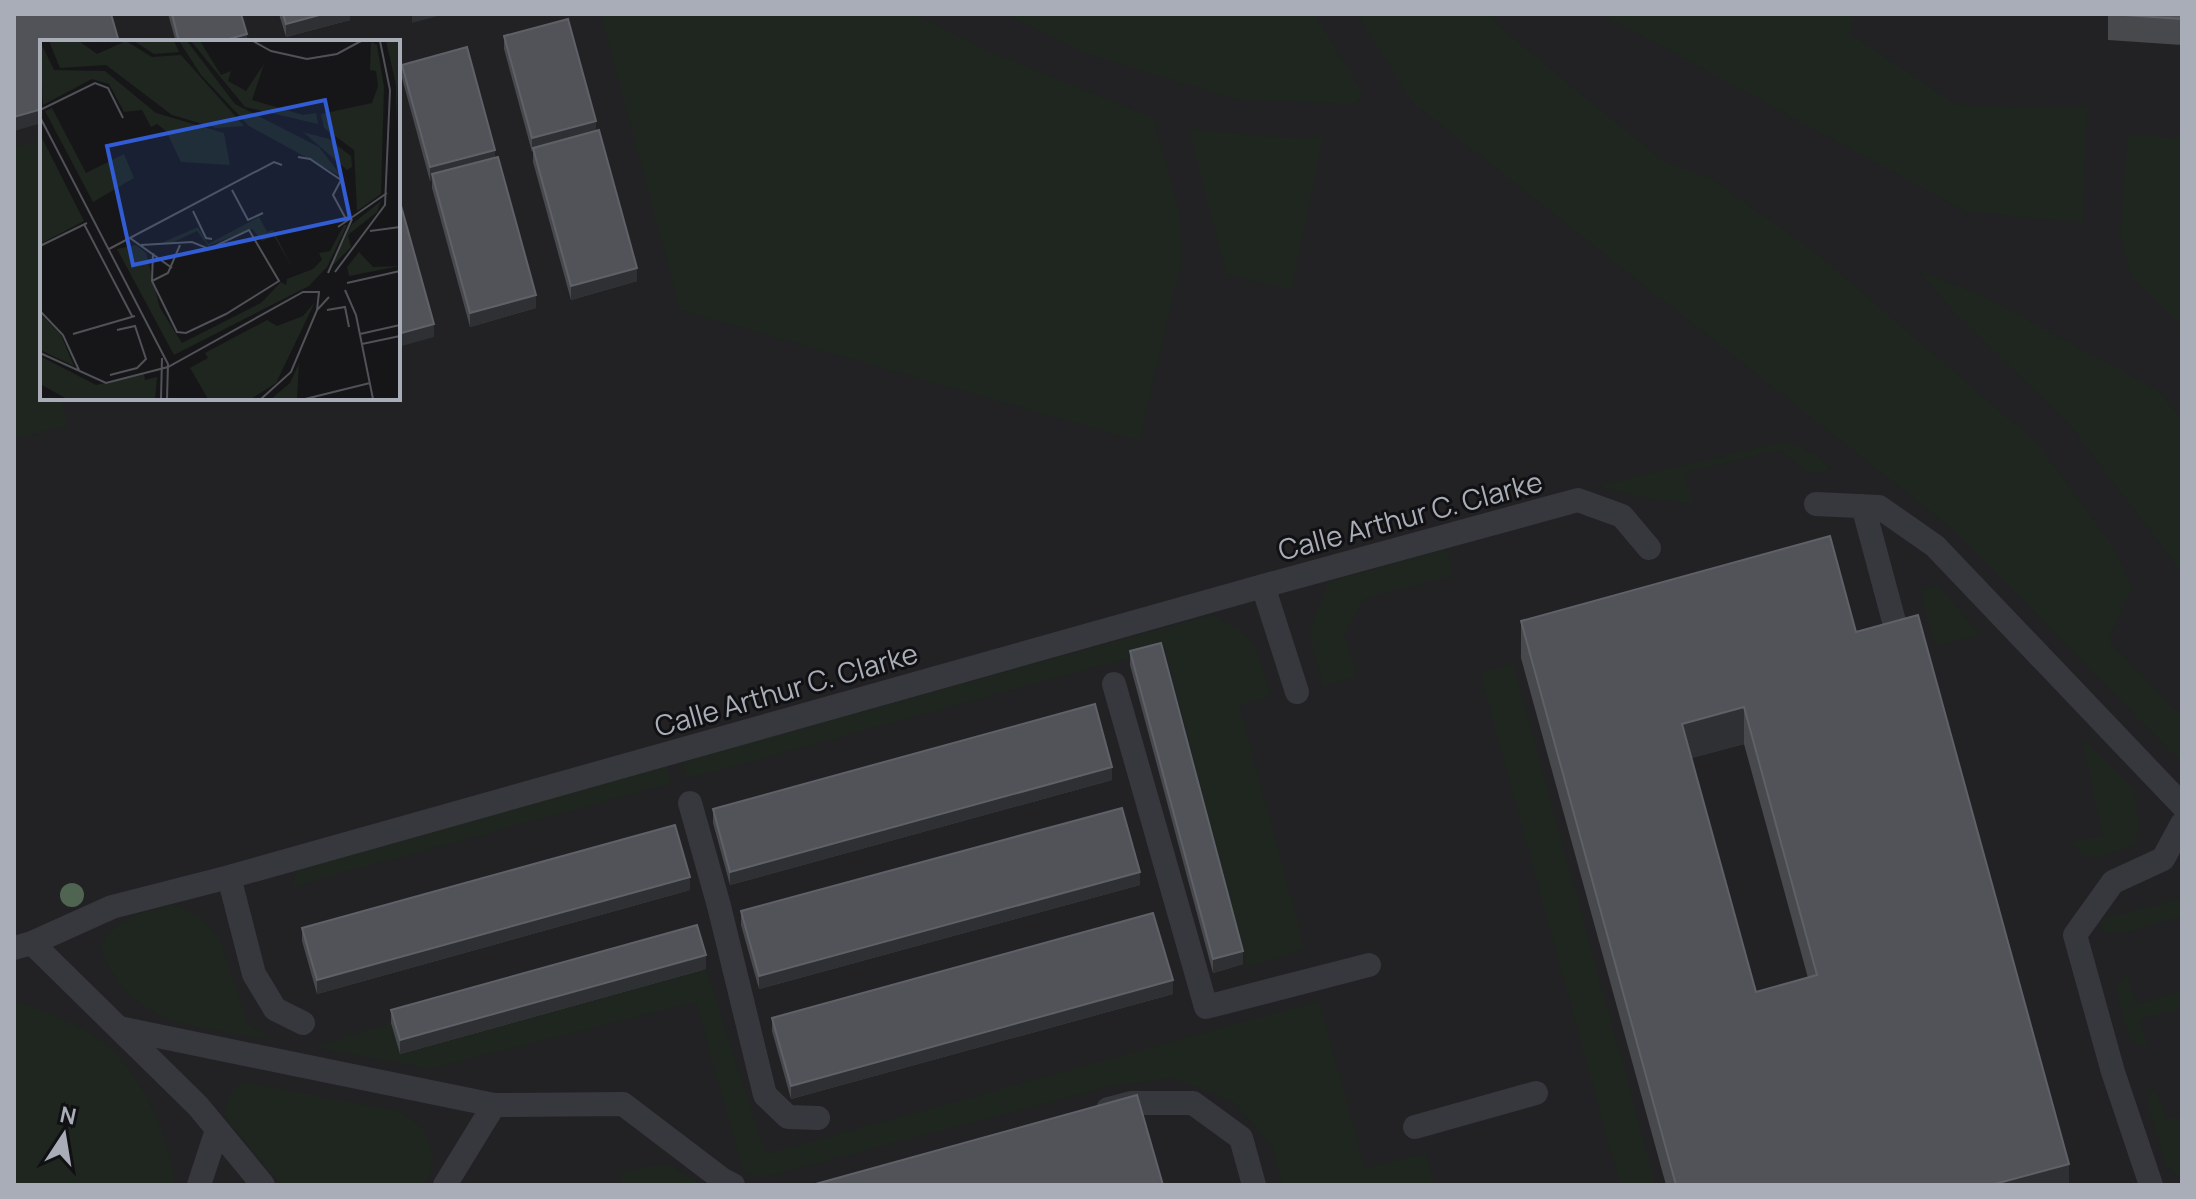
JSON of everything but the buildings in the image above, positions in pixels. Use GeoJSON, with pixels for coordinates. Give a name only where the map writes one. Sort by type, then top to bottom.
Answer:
{"type":"FeatureCollection","features":[{"type":"Feature","properties":{"kind":"lane","name":"Calle Arthur C. Clarke"},"geometry":{"type":"LineString","coordinates":[[23,945],[112,907],[1578,500],[1622,516],[1649,548]]}},
{"type":"Feature","properties":{"kind":"lane"},"geometry":{"type":"LineString","coordinates":[[1816,504],[1879,507],[1935,546],[2182,805]]}},
{"type":"Feature","properties":{"kind":"lane"},"geometry":{"type":"LineString","coordinates":[[1863,506],[1899,640]]}},
{"type":"Feature","properties":{"kind":"lane"},"geometry":{"type":"LineString","coordinates":[[1263,586],[1297,692]]}},
{"type":"Feature","properties":{"kind":"lane"},"geometry":{"type":"LineString","coordinates":[[1114,684],[1206,1007],[1369,965]]}},
{"type":"Feature","properties":{"kind":"lane"},"geometry":{"type":"LineString","coordinates":[[690,803],[719,906],[765,1095],[788,1117],[818,1118]]}},
{"type":"Feature","properties":{"kind":"lane"},"geometry":{"type":"LineString","coordinates":[[2151,1185],[2113,1072],[2075,935],[2113,882],[2163,859],[2182,824]]}},
{"type":"Feature","properties":{"kind":"lane"},"geometry":{"type":"LineString","coordinates":[[229,877],[254,974],[275,1009],[303,1023]]}},
{"type":"Feature","properties":{"kind":"lane"},"geometry":{"type":"LineString","coordinates":[[23,945],[119,1028],[198,1106],[263,1185]]}},
{"type":"Feature","properties":{"kind":"lane"},"geometry":{"type":"LineString","coordinates":[[119,1028],[494,1105],[623,1104],[733,1185]]}},
{"type":"Feature","properties":{"kind":"lane"},"geometry":{"type":"LineString","coordinates":[[1415,1127],[1536,1093]]}},
{"type":"Feature","properties":{"kind":"lane"},"geometry":{"type":"LineString","coordinates":[[1087,1115],[1131,1103],[1193,1103],[1241,1138],[1254,1185]]}},
{"type":"Feature","properties":{"kind":"lane"},"geometry":{"type":"LineString","coordinates":[[445,1185],[494,1105]]}},
{"type":"Feature","properties":{"kind":"lane"},"geometry":{"type":"LineString","coordinates":[[199,1185],[217,1130]]}},
{"type":"Feature","properties":{"kind":"shaded area"},"geometry":{"type":"Polygon","coordinates":[[[14,14],[2182,14],[2182,1185],[14,1185],[14,14]]]}},
{"type":"Feature","properties":{"kind":"shaded area"},"geometry":{"type":"Polygon","coordinates":[[[601,14],[914,14],[990,52],[1153,118],[1180,215],[1181,263],[1139,441],[680,310],[601,14]]]}},
{"type":"Feature","properties":{"kind":"shaded area"},"geometry":{"type":"Polygon","coordinates":[[[1004,14],[1315,14],[1364,96],[1353,104],[1239,100],[1090,55],[1004,14]]]}},
{"type":"Feature","properties":{"kind":"shaded area"},"geometry":{"type":"Polygon","coordinates":[[[1357,14],[1489,14],[1502,29],[1663,161],[1710,178],[1816,253],[2038,444],[2113,547],[2132,587],[2108,640],[2182,717],[2182,763],[1954,530],[1412,102],[1357,14]]]}},
{"type":"Feature","properties":{"kind":"shaded area"},"geometry":{"type":"Polygon","coordinates":[[[1602,14],[1844,14],[1855,19],[1849,33],[1957,105],[2087,108],[2083,222],[1967,212],[1602,14]]]}},
{"type":"Feature","properties":{"kind":"shaded area"},"geometry":{"type":"Polygon","coordinates":[[[1189,129],[1323,138],[1291,290],[1226,274],[1189,129]]]}},
{"type":"Feature","properties":{"kind":"shaded area"},"geometry":{"type":"Polygon","coordinates":[[[2128,134],[2182,138],[2182,327],[2131,276],[2120,233],[2128,134]]]}},
{"type":"Feature","properties":{"kind":"shaded area"},"geometry":{"type":"Polygon","coordinates":[[[40,140],[40,400],[72,400],[62,403],[68,425],[14,440],[14,147],[40,140]]]}},
{"type":"Feature","properties":{"kind":"shaded area"},"geometry":{"type":"Polygon","coordinates":[[[1919,271],[1983,296],[2157,390],[2182,419],[2182,578],[2170,557],[2069,424],[1955,313],[1919,271]]]}},
{"type":"Feature","properties":{"kind":"shaded area"},"geometry":{"type":"Polygon","coordinates":[[[1786,441],[1816,455],[1830,470],[1809,474],[1780,450],[1684,473],[1694,505],[1597,486],[1786,441]]]}},
{"type":"Feature","properties":{"kind":"shaded area"},"geometry":{"type":"Polygon","coordinates":[[[1446,549],[1453,576],[1365,598],[1344,634],[1357,677],[1323,686],[1309,632],[1328,582],[1446,549]]]}},
{"type":"Feature","properties":{"kind":"shaded area"},"geometry":{"type":"Polygon","coordinates":[[[1940,587],[1980,635],[1935,646],[1920,590],[1940,587]]]}},
{"type":"Feature","properties":{"kind":"shaded area"},"geometry":{"type":"Polygon","coordinates":[[[1211,615],[1239,630],[1254,647],[1271,697],[1239,705],[1305,949],[1247,967],[1165,648],[687,779],[682,761],[1211,615]]]}},
{"type":"Feature","properties":{"kind":"shaded area"},"geometry":{"type":"Polygon","coordinates":[[[1513,664],[1656,1185],[1620,1185],[1480,673],[1513,664]]]}},
{"type":"Feature","properties":{"kind":"shaded area"},"geometry":{"type":"Polygon","coordinates":[[[2081,737],[2134,790],[2139,822],[2136,845],[2096,858],[2082,856],[2073,841],[2103,836],[2081,737]]]}},
{"type":"Feature","properties":{"kind":"shaded area"},"geometry":{"type":"Polygon","coordinates":[[[667,766],[672,783],[291,887],[299,867],[667,766]]]}},
{"type":"Feature","properties":{"kind":"shaded area"},"geometry":{"type":"Polygon","coordinates":[[[2182,898],[2182,917],[2119,934],[2100,931],[2102,919],[2182,898]]]}},
{"type":"Feature","properties":{"kind":"shaded area"},"geometry":{"type":"Polygon","coordinates":[[[173,904],[200,917],[219,937],[248,1024],[273,1040],[170,1019],[149,1009],[130,994],[114,974],[100,947],[114,928],[131,917],[173,904]]]}},
{"type":"Feature","properties":{"kind":"shaded area"},"geometry":{"type":"Polygon","coordinates":[[[706,969],[766,1154],[1319,1001],[1365,1168],[1426,1153],[1435,1185],[1282,1185],[1272,1146],[1232,1101],[1172,1078],[1111,1086],[762,1178],[745,1172],[696,1002],[429,1069],[315,1047],[391,1023],[706,969]]]}},
{"type":"Feature","properties":{"kind":"shaded area"},"geometry":{"type":"Polygon","coordinates":[[[2128,975],[2136,1004],[2182,991],[2182,1009],[2139,1020],[2148,1047],[2130,1041],[2118,1000],[2118,985],[2128,975]]]}},
{"type":"Feature","properties":{"kind":"shaded area"},"geometry":{"type":"Polygon","coordinates":[[[14,1001],[72,1024],[94,1036],[117,1055],[152,1108],[167,1148],[174,1185],[14,1185],[14,1001]]]}},
{"type":"Feature","properties":{"kind":"shaded area"},"geometry":{"type":"Polygon","coordinates":[[[244,1082],[398,1111],[423,1128],[432,1152],[431,1173],[423,1185],[282,1185],[232,1127],[224,1109],[231,1092],[244,1082]]]}},
{"type":"Feature","properties":{"kind":"shaded area"},"geometry":{"type":"Polygon","coordinates":[[[2155,1090],[2167,1119],[2182,1116],[2182,1180],[2166,1166],[2149,1110],[2148,1094],[2155,1090]]]}},
{"type":"Feature","properties":{"kind":"shaded area"},"geometry":{"type":"Polygon","coordinates":[[[650,1166],[671,1166],[703,1185],[623,1185],[620,1173],[650,1166]]]}}]}
